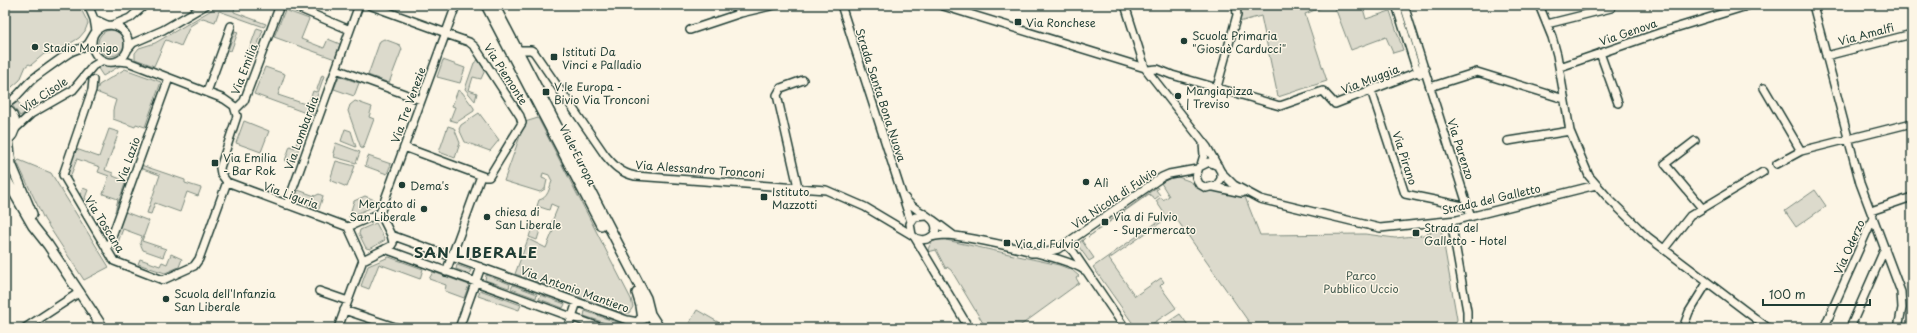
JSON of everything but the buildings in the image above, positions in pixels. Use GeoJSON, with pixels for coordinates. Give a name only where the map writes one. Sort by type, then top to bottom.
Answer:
{"type":"FeatureCollection","features":[{"type":"Feature","properties":{"kind":"main road","name":"Viale Europa"},"geometry":{"type":"LineString","coordinates":[[486,5],[639,297],[639,323]]}},
{"type":"Feature","properties":{"kind":"main road","name":"Viale Europa"},"geometry":{"type":"LineString","coordinates":[[494,5],[643,293],[652,318],[659,328]]}},
{"type":"Feature","properties":{"kind":"main road"},"geometry":{"type":"LineString","coordinates":[[5,109],[14,120],[14,130],[6,140],[14,173],[32,214],[48,245]]}},
{"type":"Feature","properties":{"kind":"main road"},"geometry":{"type":"LineString","coordinates":[[5,177],[33,226],[48,245],[103,328]]}},
{"type":"Feature","properties":{"kind":"main road"},"geometry":{"type":"LineString","coordinates":[[639,323],[652,318]]}},
{"type":"Feature","properties":{"kind":"street","name":"Via Cisole"},"geometry":{"type":"LineString","coordinates":[[5,105],[39,74],[70,52],[88,44],[95,33],[110,25],[130,18],[146,5]]}},
{"type":"Feature","properties":{"kind":"street"},"geometry":{"type":"LineString","coordinates":[[89,7],[94,19],[95,33],[91,42],[94,53],[103,60],[116,61],[127,55],[133,42],[163,30],[206,5]]}},
{"type":"Feature","properties":{"kind":"street","name":"Via Emilia"},"geometry":{"type":"LineString","coordinates":[[227,182],[221,174],[220,165],[237,116],[236,109],[244,101],[280,5]]}},
{"type":"Feature","properties":{"kind":"street"},"geometry":{"type":"LineString","coordinates":[[291,5],[350,30]]}},
{"type":"Feature","properties":{"kind":"street","name":"Via Lombardia"},"geometry":{"type":"LineString","coordinates":[[287,205],[359,5]]}},
{"type":"Feature","properties":{"kind":"street"},"geometry":{"type":"LineString","coordinates":[[369,5],[446,33]]}},
{"type":"Feature","properties":{"kind":"street","name":"Via Tre Venezie"},"geometry":{"type":"LineString","coordinates":[[380,213],[456,5]]}},
{"type":"Feature","properties":{"kind":"street"},"geometry":{"type":"LineString","coordinates":[[690,30],[741,13],[775,5]]}},
{"type":"Feature","properties":{"kind":"street","name":"Strada Santa Bona Nuova"},"geometry":{"type":"LineString","coordinates":[[841,5],[911,223]]}},
{"type":"Feature","properties":{"kind":"street"},"geometry":{"type":"LineString","coordinates":[[940,5],[1146,69],[1157,69],[1172,75],[1217,87],[1237,15],[1236,5]]}},
{"type":"Feature","properties":{"kind":"street","name":"Strada del Galletto"},"geometry":{"type":"LineString","coordinates":[[1125,5],[1146,69],[1201,138],[1219,169],[1234,185],[1250,195]]}},
{"type":"Feature","properties":{"kind":"street"},"geometry":{"type":"LineString","coordinates":[[1396,5],[1421,70]]}},
{"type":"Feature","properties":{"kind":"street"},"geometry":{"type":"LineString","coordinates":[[1404,5],[1421,70]]}},
{"type":"Feature","properties":{"kind":"street"},"geometry":{"type":"LineString","coordinates":[[1539,5],[1555,45],[1570,131],[1583,164],[1596,185],[1633,222],[1664,249],[1768,328]]}},
{"type":"Feature","properties":{"kind":"street","name":"Via Genova"},"geometry":{"type":"LineString","coordinates":[[1560,67],[1600,52],[1750,5]]}},
{"type":"Feature","properties":{"kind":"street","name":"Via Amalfi"},"geometry":{"type":"LineString","coordinates":[[1813,5],[1848,139],[1872,215],[1902,297],[1902,314],[1898,328]]}},
{"type":"Feature","properties":{"kind":"street"},"geometry":{"type":"LineString","coordinates":[[1547,24],[1611,8]]}},
{"type":"Feature","properties":{"kind":"street"},"geometry":{"type":"LineString","coordinates":[[94,19],[124,31],[128,37],[127,55]]}},
{"type":"Feature","properties":{"kind":"street"},"geometry":{"type":"LineString","coordinates":[[207,92],[231,26]]}},
{"type":"Feature","properties":{"kind":"street","name":"Via Piemonte"},"geometry":{"type":"LineString","coordinates":[[446,33],[469,42],[475,47],[522,120],[517,132],[488,176],[481,176]]}},
{"type":"Feature","properties":{"kind":"street","name":"Via Amalfi"},"geometry":{"type":"LineString","coordinates":[[1826,56],[1912,34]]}},
{"type":"Feature","properties":{"kind":"street","name":"Via Alessandro Tronconi"},"geometry":{"type":"LineString","coordinates":[[518,50],[531,50],[534,52],[605,155],[612,164],[624,173],[635,176],[798,186],[833,192],[896,224],[914,237]]}},
{"type":"Feature","properties":{"kind":"street"},"geometry":{"type":"LineString","coordinates":[[1600,52],[1618,103]]}},
{"type":"Feature","properties":{"kind":"street"},"geometry":{"type":"LineString","coordinates":[[127,55],[169,78],[228,100],[236,109]]}},
{"type":"Feature","properties":{"kind":"street","name":"Via Cisole"},"geometry":{"type":"LineString","coordinates":[[14,130],[31,114],[73,90],[96,63],[103,60]]}},
{"type":"Feature","properties":{"kind":"street"},"geometry":{"type":"LineString","coordinates":[[336,69],[421,100]]}},
{"type":"Feature","properties":{"kind":"street","name":"Via Muggia"},"geometry":{"type":"LineString","coordinates":[[1217,87],[1280,106],[1323,91],[1335,104],[1421,70]]}},
{"type":"Feature","properties":{"kind":"street","name":"Via Parenzo"},"geometry":{"type":"LineString","coordinates":[[1421,70],[1430,87],[1471,217]]}},
{"type":"Feature","properties":{"kind":"street","name":"Via Toscana"},"geometry":{"type":"LineString","coordinates":[[90,71],[92,90],[63,175],[64,180],[107,250],[117,263],[163,280],[194,266],[199,259],[227,182]]}},
{"type":"Feature","properties":{"kind":"street"},"geometry":{"type":"LineString","coordinates":[[1430,87],[1477,72],[1564,99]]}},
{"type":"Feature","properties":{"kind":"street"},"geometry":{"type":"LineString","coordinates":[[1155,81],[1164,76],[1172,75]]}},
{"type":"Feature","properties":{"kind":"street"},"geometry":{"type":"LineString","coordinates":[[84,78],[92,80]]}},
{"type":"Feature","properties":{"kind":"street","name":"Via Lazio"},"geometry":{"type":"LineString","coordinates":[[107,250],[169,78]]}},
{"type":"Feature","properties":{"kind":"street"},"geometry":{"type":"LineString","coordinates":[[798,186],[777,95],[781,88],[803,80]]}},
{"type":"Feature","properties":{"kind":"street"},"geometry":{"type":"LineString","coordinates":[[1764,88],[1801,151]]}},
{"type":"Feature","properties":{"kind":"street","name":"Via Pirano"},"geometry":{"type":"LineString","coordinates":[[1371,90],[1405,194],[1468,206]]}},
{"type":"Feature","properties":{"kind":"street"},"geometry":{"type":"LineString","coordinates":[[1777,164],[1801,151],[1912,123]]}},
{"type":"Feature","properties":{"kind":"street"},"geometry":{"type":"LineString","coordinates":[[1508,141],[1570,131]]}},
{"type":"Feature","properties":{"kind":"street"},"geometry":{"type":"LineString","coordinates":[[1199,184],[1196,177],[1205,152],[1201,138]]}},
{"type":"Feature","properties":{"kind":"street"},"geometry":{"type":"LineString","coordinates":[[1694,142],[1665,164],[1702,208]]}},
{"type":"Feature","properties":{"kind":"street"},"geometry":{"type":"LineString","coordinates":[[404,147],[481,176],[446,272]]}},
{"type":"Feature","properties":{"kind":"street"},"geometry":{"type":"LineString","coordinates":[[1177,174],[1191,179],[1206,188],[1214,188],[1221,179],[1219,169],[1209,162],[1199,167]]}},
{"type":"Feature","properties":{"kind":"street","name":"Via Nicola di Fulvio"},"geometry":{"type":"LineString","coordinates":[[1031,253],[1047,253],[1065,245],[1157,180],[1169,174],[1177,174],[1199,167]]}},
{"type":"Feature","properties":{"kind":"street"},"geometry":{"type":"LineString","coordinates":[[1664,249],[1683,223],[1702,208],[1763,172]]}},
{"type":"Feature","properties":{"kind":"street","name":"Via Liguria"},"geometry":{"type":"LineString","coordinates":[[227,182],[348,227]]}},
{"type":"Feature","properties":{"kind":"street","name":"Strada del Galletto"},"geometry":{"type":"LineString","coordinates":[[1214,188],[1250,195],[1270,202],[1373,227],[1393,228],[1471,217],[1596,185]]}},
{"type":"Feature","properties":{"kind":"street"},"geometry":{"type":"LineString","coordinates":[[901,191],[910,206],[933,220],[950,234],[963,238]]}},
{"type":"Feature","properties":{"kind":"street"},"geometry":{"type":"LineString","coordinates":[[1872,215],[1912,197]]}},
{"type":"Feature","properties":{"kind":"street"},"geometry":{"type":"LineString","coordinates":[[338,328],[363,260],[385,249],[393,243],[391,235],[380,213],[348,227],[363,260]]}},
{"type":"Feature","properties":{"kind":"street","name":"Via Oderzo"},"geometry":{"type":"LineString","coordinates":[[1824,328],[1872,215]]}},
{"type":"Feature","properties":{"kind":"street"},"geometry":{"type":"LineString","coordinates":[[926,216],[918,216],[911,223],[914,237],[969,328]]}},
{"type":"Feature","properties":{"kind":"street"},"geometry":{"type":"LineString","coordinates":[[928,261],[925,249],[935,228],[933,220]]}},
{"type":"Feature","properties":{"kind":"street"},"geometry":{"type":"LineString","coordinates":[[1451,220],[1467,311],[1467,327],[1476,328]]}},
{"type":"Feature","properties":{"kind":"street","name":"Via Alessandro Tronconi"},"geometry":{"type":"LineString","coordinates":[[896,224],[911,223]]}},
{"type":"Feature","properties":{"kind":"street","name":"Via Antonio Mantiero"},"geometry":{"type":"LineString","coordinates":[[391,235],[639,323]]}},
{"type":"Feature","properties":{"kind":"street"},"geometry":{"type":"LineString","coordinates":[[914,237],[923,240],[947,235],[963,238]]}},
{"type":"Feature","properties":{"kind":"street","name":"Via Nicola di Fulvio"},"geometry":{"type":"LineString","coordinates":[[963,238],[1071,263],[1084,270]]}},
{"type":"Feature","properties":{"kind":"street"},"geometry":{"type":"LineString","coordinates":[[1075,238],[1075,255]]}},
{"type":"Feature","properties":{"kind":"street"},"geometry":{"type":"LineString","coordinates":[[1065,245],[1065,256],[1071,263]]}},
{"type":"Feature","properties":{"kind":"street","name":"Via Nicola di Fulvio"},"geometry":{"type":"LineString","coordinates":[[1065,245],[1075,255],[1125,328]]}},
{"type":"Feature","properties":{"kind":"street"},"geometry":{"type":"LineString","coordinates":[[1850,328],[1885,248]]}},
{"type":"Feature","properties":{"kind":"street"},"geometry":{"type":"LineString","coordinates":[[385,249],[602,328]]}},
{"type":"Feature","properties":{"kind":"street"},"geometry":{"type":"LineString","coordinates":[[459,328],[481,267]]}},
{"type":"Feature","properties":{"kind":"street"},"geometry":{"type":"LineString","coordinates":[[1683,328],[1688,312],[1707,283]]}},
{"type":"Feature","properties":{"kind":"street"},"geometry":{"type":"LineString","coordinates":[[319,291],[348,301]]}},
{"type":"Feature","properties":{"kind":"street"},"geometry":{"type":"LineString","coordinates":[[25,328],[80,292]]}},
{"type":"Feature","properties":{"kind":"street"},"geometry":{"type":"LineString","coordinates":[[568,328],[577,302]]}},
{"type":"Feature","properties":{"kind":"street"},"geometry":{"type":"LineString","coordinates":[[344,310],[398,328]]}},
{"type":"Feature","properties":{"kind":"green space","name":"Stadio Monigo"},"geometry":{"type":"Polygon","coordinates":[[[5,5],[79,5],[88,23],[85,31],[79,38],[56,52],[44,54],[31,65],[29,64],[26,66],[20,80],[5,93],[5,5]]]}},
{"type":"Feature","properties":{"kind":"green space"},"geometry":{"type":"Polygon","coordinates":[[[220,5],[235,5],[234,12],[266,24],[264,27],[219,11],[215,22],[203,18],[190,26],[181,46],[166,40],[154,66],[135,59],[135,53],[139,48],[155,43],[220,5]]]}},
{"type":"Feature","properties":{"kind":"green space"},"geometry":{"type":"Polygon","coordinates":[[[1238,5],[1328,5],[1305,14],[1327,81],[1278,97],[1261,16],[1239,22],[1241,17],[1238,5]]]}},
{"type":"Feature","properties":{"kind":"green space"},"geometry":{"type":"Polygon","coordinates":[[[1334,5],[1362,5],[1366,19],[1390,11],[1403,50],[1393,53],[1386,37],[1351,50],[1334,5]]]}},
{"type":"Feature","properties":{"kind":"green space"},"geometry":{"type":"Polygon","coordinates":[[[285,10],[309,19],[301,39],[324,48],[328,39],[340,44],[335,59],[274,37],[285,10]]]}},
{"type":"Feature","properties":{"kind":"green space"},"geometry":{"type":"Polygon","coordinates":[[[257,28],[263,30],[255,52],[251,51],[245,68],[243,67],[257,28]]]}},
{"type":"Feature","properties":{"kind":"green space"},"geometry":{"type":"Polygon","coordinates":[[[111,30],[120,34],[124,43],[120,52],[111,56],[102,52],[98,43],[102,34],[111,30]]]}},
{"type":"Feature","properties":{"kind":"green space"},"geometry":{"type":"Polygon","coordinates":[[[235,31],[238,32],[231,51],[228,50],[235,31]]]}},
{"type":"Feature","properties":{"kind":"green space"},"geometry":{"type":"Polygon","coordinates":[[[384,39],[400,45],[402,49],[389,83],[368,75],[380,41],[384,39]]]}},
{"type":"Feature","properties":{"kind":"green space"},"geometry":{"type":"Polygon","coordinates":[[[443,60],[465,68],[460,83],[437,77],[443,60]]]}},
{"type":"Feature","properties":{"kind":"green space"},"geometry":{"type":"Polygon","coordinates":[[[478,60],[485,70],[481,79],[473,77],[469,90],[477,93],[475,101],[465,89],[474,63],[478,60]]]}},
{"type":"Feature","properties":{"kind":"green space"},"geometry":{"type":"Polygon","coordinates":[[[102,64],[123,64],[103,76],[97,67],[102,64]]]}},
{"type":"Feature","properties":{"kind":"green space"},"geometry":{"type":"Polygon","coordinates":[[[265,67],[285,74],[278,95],[308,105],[313,91],[316,92],[322,75],[324,76],[314,105],[317,107],[314,116],[254,94],[265,67]]]}},
{"type":"Feature","properties":{"kind":"green space"},"geometry":{"type":"Polygon","coordinates":[[[125,69],[161,82],[145,127],[136,124],[135,127],[113,119],[113,110],[116,100],[96,92],[99,85],[125,69]]]}},
{"type":"Feature","properties":{"kind":"green space"},"geometry":{"type":"Polygon","coordinates":[[[339,76],[359,83],[354,96],[334,89],[339,76]]]}},
{"type":"Feature","properties":{"kind":"green space"},"geometry":{"type":"Polygon","coordinates":[[[458,90],[462,92],[474,108],[474,111],[457,122],[450,120],[455,107],[452,106],[458,90]]]}},
{"type":"Feature","properties":{"kind":"green space"},"geometry":{"type":"Polygon","coordinates":[[[355,101],[372,107],[369,117],[374,119],[363,149],[361,148],[348,111],[350,105],[355,101]]]}},
{"type":"Feature","properties":{"kind":"green space"},"geometry":{"type":"Polygon","coordinates":[[[18,102],[26,112],[20,116],[12,105],[18,102]]]}},
{"type":"Feature","properties":{"kind":"green space"},"geometry":{"type":"Polygon","coordinates":[[[479,113],[499,140],[490,151],[465,142],[459,129],[461,125],[479,113]]]}},
{"type":"Feature","properties":{"kind":"green space"},"geometry":{"type":"Polygon","coordinates":[[[538,118],[631,299],[633,307],[629,313],[623,313],[515,274],[528,239],[546,248],[553,231],[551,230],[553,225],[551,224],[558,207],[551,204],[549,210],[537,206],[539,200],[546,195],[549,190],[552,181],[549,175],[543,173],[542,178],[547,180],[545,189],[540,192],[504,181],[525,122],[538,118]]]}},
{"type":"Feature","properties":{"kind":"green space"},"geometry":{"type":"Polygon","coordinates":[[[244,121],[269,131],[261,152],[236,143],[244,121]]]}},
{"type":"Feature","properties":{"kind":"green space"},"geometry":{"type":"Polygon","coordinates":[[[448,126],[454,128],[460,143],[455,158],[439,152],[448,126]]]}},
{"type":"Feature","properties":{"kind":"green space"},"geometry":{"type":"Polygon","coordinates":[[[109,129],[119,132],[105,170],[113,173],[113,176],[126,181],[115,212],[118,199],[103,194],[109,176],[98,172],[100,167],[77,159],[69,180],[68,172],[76,149],[99,157],[109,129]]]}},
{"type":"Feature","properties":{"kind":"green space"},"geometry":{"type":"Polygon","coordinates":[[[345,129],[351,131],[356,147],[341,141],[345,129]]]}},
{"type":"Feature","properties":{"kind":"green space"},"geometry":{"type":"Polygon","coordinates":[[[300,133],[304,135],[293,163],[285,161],[290,146],[295,148],[300,133]]]}},
{"type":"Feature","properties":{"kind":"green space"},"geometry":{"type":"Polygon","coordinates":[[[336,143],[360,152],[356,163],[334,157],[335,154],[333,153],[336,143]]]}},
{"type":"Feature","properties":{"kind":"green space"},"geometry":{"type":"Polygon","coordinates":[[[368,156],[391,164],[387,174],[365,166],[368,156]]]}},
{"type":"Feature","properties":{"kind":"green space"},"geometry":{"type":"Polygon","coordinates":[[[19,160],[51,173],[109,267],[84,280],[44,219],[17,162],[19,160]]]}},
{"type":"Feature","properties":{"kind":"green space"},"geometry":{"type":"Polygon","coordinates":[[[336,161],[355,166],[347,187],[330,180],[336,161]]]}},
{"type":"Feature","properties":{"kind":"green space"},"geometry":{"type":"Polygon","coordinates":[[[141,165],[185,180],[185,183],[201,188],[198,196],[187,192],[180,212],[155,203],[151,214],[147,213],[160,175],[140,168],[141,165]]]}},
{"type":"Feature","properties":{"kind":"green space","name":"Parco Pubblico Uccio"},"geometry":{"type":"Polygon","coordinates":[[[1178,177],[1189,181],[1203,191],[1220,191],[1245,197],[1260,235],[1365,234],[1395,238],[1424,235],[1441,228],[1457,319],[1455,328],[1253,328],[1173,214],[1109,259],[1135,296],[1161,278],[1164,282],[1160,286],[1176,308],[1146,328],[1136,328],[1093,267],[1166,216],[1156,201],[1161,197],[1163,200],[1169,196],[1161,183],[1170,178],[1178,177]]]}},
{"type":"Feature","properties":{"kind":"green space"},"geometry":{"type":"Polygon","coordinates":[[[1157,187],[1158,189],[1156,190],[1160,195],[1155,199],[1149,194],[1088,237],[1157,187]]]}},
{"type":"Feature","properties":{"kind":"green space"},"geometry":{"type":"Polygon","coordinates":[[[83,188],[88,190],[85,198],[88,202],[86,206],[80,195],[83,188]]]}},
{"type":"Feature","properties":{"kind":"green space"},"geometry":{"type":"Polygon","coordinates":[[[298,190],[315,196],[319,194],[323,196],[319,209],[295,200],[298,190]]]}},
{"type":"Feature","properties":{"kind":"green space"},"geometry":{"type":"Polygon","coordinates":[[[1815,190],[1826,206],[1796,227],[1785,211],[1815,190]]]}},
{"type":"Feature","properties":{"kind":"green space"},"geometry":{"type":"Polygon","coordinates":[[[365,196],[377,201],[375,206],[349,217],[354,201],[365,196]]]}},
{"type":"Feature","properties":{"kind":"green space"},"geometry":{"type":"Polygon","coordinates":[[[125,212],[149,221],[142,241],[166,249],[163,257],[143,250],[140,243],[142,236],[123,229],[115,250],[112,246],[125,212]]]}},
{"type":"Feature","properties":{"kind":"green space"},"geometry":{"type":"Polygon","coordinates":[[[376,223],[385,240],[370,249],[366,248],[359,234],[360,230],[376,223]]]}},
{"type":"Feature","properties":{"kind":"green space"},"geometry":{"type":"Polygon","coordinates":[[[533,224],[541,227],[537,240],[529,237],[533,224]]]}},
{"type":"Feature","properties":{"kind":"green space"},"geometry":{"type":"Polygon","coordinates":[[[947,238],[946,240],[1059,265],[1072,270],[1079,276],[1076,278],[1079,283],[1017,328],[986,328],[951,270],[947,267],[946,269],[936,250],[928,252],[931,243],[947,238]]]}},
{"type":"Feature","properties":{"kind":"green space"},"geometry":{"type":"Polygon","coordinates":[[[1085,238],[1082,241],[1094,258],[1089,261],[1079,247],[1080,242],[1085,238]]]}},
{"type":"Feature","properties":{"kind":"green space"},"geometry":{"type":"Polygon","coordinates":[[[171,254],[182,259],[179,267],[165,273],[138,264],[140,259],[160,266],[162,262],[167,264],[171,254]]]}},
{"type":"Feature","properties":{"kind":"green space"},"geometry":{"type":"Polygon","coordinates":[[[389,257],[423,269],[420,279],[379,264],[369,289],[361,286],[368,266],[389,257]]]}},
{"type":"Feature","properties":{"kind":"green space"},"geometry":{"type":"Polygon","coordinates":[[[457,265],[471,270],[469,274],[456,269],[457,265]]]}},
{"type":"Feature","properties":{"kind":"green space"},"geometry":{"type":"Polygon","coordinates":[[[433,272],[469,285],[464,298],[445,291],[446,285],[429,279],[433,272]]]}},
{"type":"Feature","properties":{"kind":"green space"},"geometry":{"type":"Polygon","coordinates":[[[486,275],[510,284],[509,288],[485,280],[486,275]]]}},
{"type":"Feature","properties":{"kind":"green space"},"geometry":{"type":"Polygon","coordinates":[[[513,285],[537,294],[536,298],[511,289],[513,285]]]}},
{"type":"Feature","properties":{"kind":"green space"},"geometry":{"type":"Polygon","coordinates":[[[480,290],[521,305],[519,310],[478,296],[480,290]]]}},
{"type":"Feature","properties":{"kind":"green space"},"geometry":{"type":"Polygon","coordinates":[[[541,295],[565,304],[563,308],[539,299],[541,295]]]}},
{"type":"Feature","properties":{"kind":"green space"},"geometry":{"type":"Polygon","coordinates":[[[697,310],[723,325],[721,328],[694,328],[688,325],[697,310]]]}},
{"type":"Feature","properties":{"kind":"green space"},"geometry":{"type":"Polygon","coordinates":[[[585,311],[622,324],[621,328],[584,316],[585,311]]]}},
{"type":"Feature","properties":{"kind":"green space"},"geometry":{"type":"Polygon","coordinates":[[[1180,314],[1190,328],[1159,328],[1180,314]]]}},
{"type":"Feature","properties":{"kind":"place","name":"Via Ronchese"},"geometry":{"type":"Point","coordinates":[1018,22]}},
{"type":"Feature","properties":{"kind":"place","name":"Scuola Primaria \"Giosuè Carducci\""},"geometry":{"type":"Point","coordinates":[1184,41]}},
{"type":"Feature","properties":{"kind":"place","name":"Stadio Monigo"},"geometry":{"type":"Point","coordinates":[35,47]}},
{"type":"Feature","properties":{"kind":"place","name":"Istituti Da Vinci e Palladio"},"geometry":{"type":"Point","coordinates":[554,57]}},
{"type":"Feature","properties":{"kind":"place","name":"V.le Europa - Bivio Via Tronconi"},"geometry":{"type":"Point","coordinates":[546,92]}},
{"type":"Feature","properties":{"kind":"place","name":"Mangiapizza | Treviso"},"geometry":{"type":"Point","coordinates":[1178,96]}},
{"type":"Feature","properties":{"kind":"place","name":"Via Emilia - Bar Rok"},"geometry":{"type":"Point","coordinates":[215,163]}},
{"type":"Feature","properties":{"kind":"place","name":"Alì"},"geometry":{"type":"Point","coordinates":[1086,182]}},
{"type":"Feature","properties":{"kind":"place","name":"Dema's"},"geometry":{"type":"Point","coordinates":[402,185]}},
{"type":"Feature","properties":{"kind":"place","name":"Istituto Mazzotti"},"geometry":{"type":"Point","coordinates":[764,197]}},
{"type":"Feature","properties":{"kind":"place","name":"Mercato di San Liberale"},"geometry":{"type":"Point","coordinates":[424,209]}},
{"type":"Feature","properties":{"kind":"place","name":"chiesa di San Liberale"},"geometry":{"type":"Point","coordinates":[487,217]}},
{"type":"Feature","properties":{"kind":"place","name":"Via di Fulvio - Supermercato"},"geometry":{"type":"Point","coordinates":[1105,222]}},
{"type":"Feature","properties":{"kind":"place","name":"Strada del Galletto - Hotel"},"geometry":{"type":"Point","coordinates":[1416,233]}},
{"type":"Feature","properties":{"kind":"place","name":"Via di Fulvio"},"geometry":{"type":"Point","coordinates":[1007,243]}},
{"type":"Feature","properties":{"kind":"place","name":"Scuola dell'Infanzia San Liberale"},"geometry":{"type":"Point","coordinates":[166,299]}},
{"type":"Feature","properties":{"kind":"district","name":"SAN LIBERALE"},"geometry":{"type":"Point","coordinates":[476,251]}}]}
